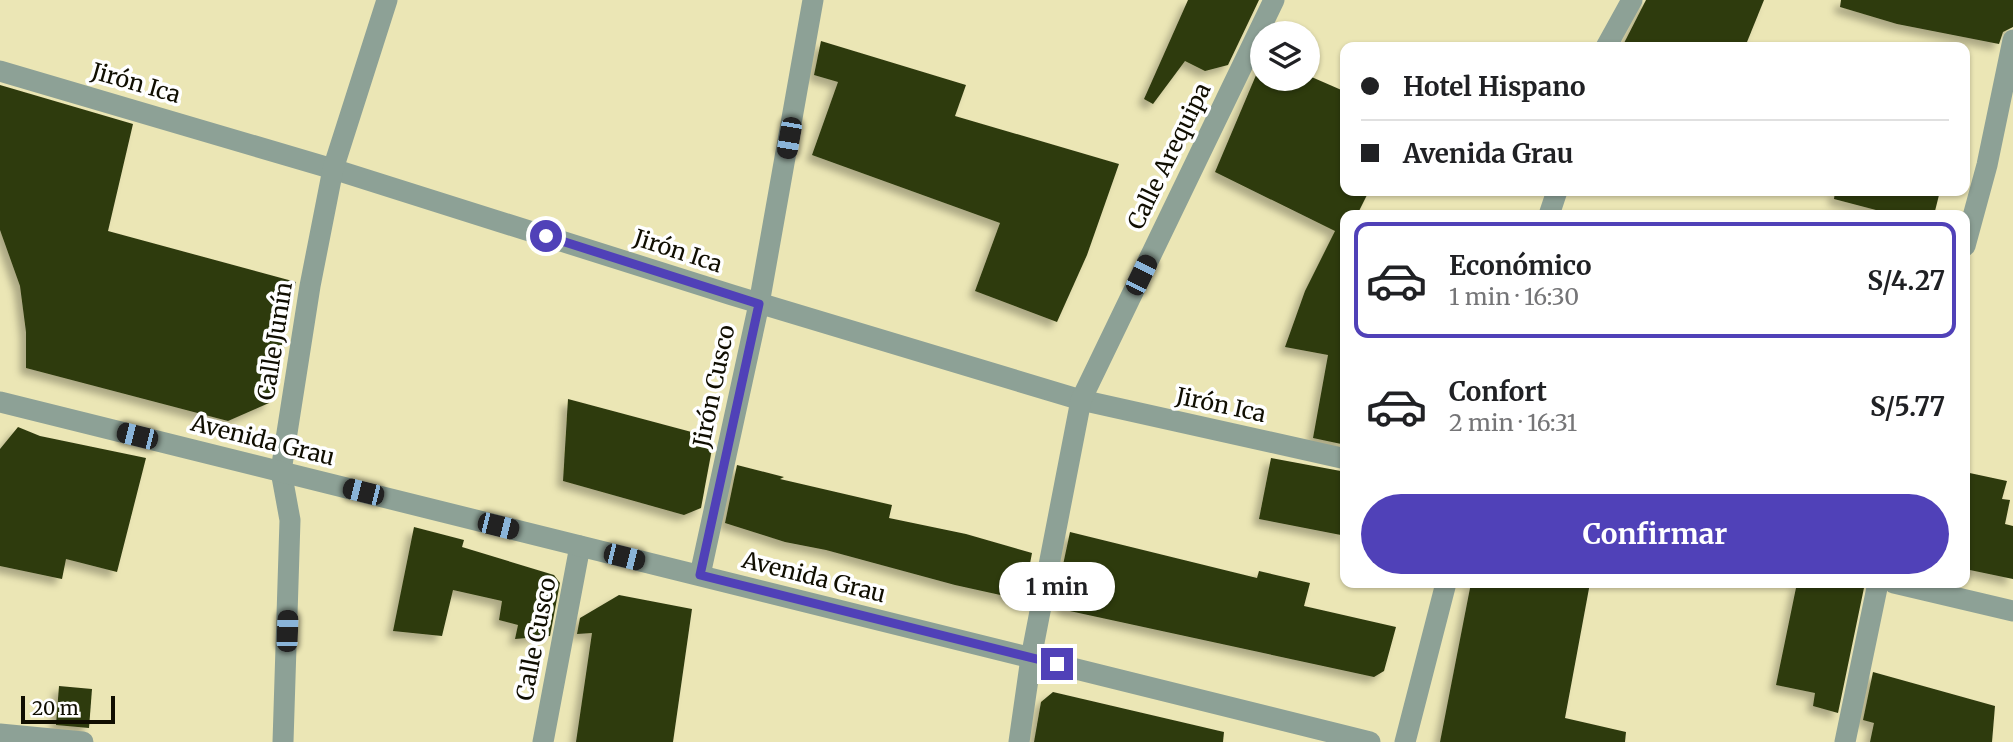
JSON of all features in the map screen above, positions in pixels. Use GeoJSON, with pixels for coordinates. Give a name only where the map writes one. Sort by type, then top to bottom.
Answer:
{"type":"FeatureCollection","features":[{"type":"Feature","properties":{"kind":"street","name":"Calle Junín"},"geometry":{"type":"LineString","coordinates":[[283,742],[290,520],[281,471],[310,286],[333,169],[387,0]]}},
{"type":"Feature","properties":{"kind":"street","name":"Jirón Cusco"},"geometry":{"type":"LineString","coordinates":[[700,575],[759,304],[813,0]]}},
{"type":"Feature","properties":{"kind":"street","name":"Calle Arequipa"},"geometry":{"type":"LineString","coordinates":[[1019,742],[1031,658],[1081,400],[1274,0]]}},
{"type":"Feature","properties":{"kind":"street"},"geometry":{"type":"LineString","coordinates":[[1609,42],[1632,0]]}},
{"type":"Feature","properties":{"kind":"street"},"geometry":{"type":"LineString","coordinates":[[1970,227],[2013,40]]}},
{"type":"Feature","properties":{"kind":"street","name":"Jirón Ica"},"geometry":{"type":"LineString","coordinates":[[0,71],[333,169],[759,304],[1081,400],[1340,458]]}},
{"type":"Feature","properties":{"kind":"street","name":"Avenida Grau"},"geometry":{"type":"LineString","coordinates":[[0,402],[1370,742]]}},
{"type":"Feature","properties":{"kind":"street","name":"Calle Cusco"},"geometry":{"type":"LineString","coordinates":[[542,742],[580,546]]}},
{"type":"Feature","properties":{"kind":"street"},"geometry":{"type":"LineString","coordinates":[[1405,742],[1445,588]]}},
{"type":"Feature","properties":{"kind":"street"},"geometry":{"type":"LineString","coordinates":[[1845,742],[1877,588]]}},
{"type":"Feature","properties":{"kind":"street"},"geometry":{"type":"LineString","coordinates":[[1915,588],[2013,611]]}},
{"type":"Feature","properties":{"kind":"street"},"geometry":{"type":"LineString","coordinates":[[0,734],[83,742]]}},
{"type":"Feature","properties":{"kind":"building"},"geometry":{"type":"Polygon","coordinates":[[[1188,0],[1259,0],[1228,65],[1205,71],[1185,61],[1153,104],[1144,99],[1188,0]]]}},
{"type":"Feature","properties":{"kind":"building"},"geometry":{"type":"Polygon","coordinates":[[[1646,0],[1764,0],[1747,42],[1625,42],[1646,0]]]}},
{"type":"Feature","properties":{"kind":"building"},"geometry":{"type":"Polygon","coordinates":[[[1841,0],[2013,0],[2013,27],[2003,32],[1999,44],[1897,24],[1840,7],[1841,0]]]}},
{"type":"Feature","properties":{"kind":"building"},"geometry":{"type":"Polygon","coordinates":[[[821,41],[966,85],[955,116],[1119,164],[1087,255],[1057,322],[975,291],[1000,223],[812,155],[838,82],[814,75],[821,41]]]}},
{"type":"Feature","properties":{"kind":"building"},"geometry":{"type":"Polygon","coordinates":[[[1320,81],[1340,89],[1340,196],[1366,196],[1360,210],[1340,210],[1340,444],[1313,438],[1328,355],[1285,347],[1305,291],[1335,231],[1215,172],[1250,89],[1320,91],[1320,81]]]}},
{"type":"Feature","properties":{"kind":"building"},"geometry":{"type":"Polygon","coordinates":[[[0,85],[133,124],[108,231],[296,282],[269,403],[228,421],[26,368],[26,332],[20,286],[0,230],[0,85]]]}},
{"type":"Feature","properties":{"kind":"building"},"geometry":{"type":"Polygon","coordinates":[[[1834,196],[1939,196],[1935,210],[1876,210],[1834,199],[1834,196]]]}},
{"type":"Feature","properties":{"kind":"building"},"geometry":{"type":"Polygon","coordinates":[[[568,399],[714,438],[701,508],[684,515],[563,481],[568,399]]]}},
{"type":"Feature","properties":{"kind":"building"},"geometry":{"type":"Polygon","coordinates":[[[18,427],[40,436],[146,458],[117,572],[66,559],[62,579],[0,566],[0,449],[18,427]]]}},
{"type":"Feature","properties":{"kind":"building"},"geometry":{"type":"Polygon","coordinates":[[[1271,458],[1340,471],[1340,535],[1259,519],[1271,458]]]}},
{"type":"Feature","properties":{"kind":"building"},"geometry":{"type":"Polygon","coordinates":[[[737,465],[784,477],[780,479],[892,505],[889,518],[966,534],[1032,553],[1023,600],[785,542],[725,523],[737,465]]]}},
{"type":"Feature","properties":{"kind":"building"},"geometry":{"type":"Polygon","coordinates":[[[1970,473],[2007,481],[2002,499],[2010,500],[2005,524],[2013,526],[2013,579],[1970,570],[1970,473]]]}},
{"type":"Feature","properties":{"kind":"building"},"geometry":{"type":"Polygon","coordinates":[[[414,527],[464,540],[462,547],[554,575],[560,583],[550,636],[515,639],[518,625],[499,620],[502,601],[453,590],[442,636],[393,631],[414,527]]]}},
{"type":"Feature","properties":{"kind":"building"},"geometry":{"type":"Polygon","coordinates":[[[1070,532],[1257,578],[1259,571],[1310,583],[1304,606],[1396,627],[1384,671],[1374,677],[1065,610],[1057,593],[1070,532]]]}},
{"type":"Feature","properties":{"kind":"building"},"geometry":{"type":"Polygon","coordinates":[[[1470,588],[1589,588],[1565,718],[1626,732],[1625,742],[1440,742],[1470,588]]]}},
{"type":"Feature","properties":{"kind":"building"},"geometry":{"type":"Polygon","coordinates":[[[1796,588],[1864,588],[1838,713],[1813,706],[1815,693],[1776,685],[1796,588]]]}},
{"type":"Feature","properties":{"kind":"building"},"geometry":{"type":"Polygon","coordinates":[[[619,595],[692,609],[673,742],[576,742],[592,633],[577,634],[580,618],[619,595]]]}},
{"type":"Feature","properties":{"kind":"building"},"geometry":{"type":"Polygon","coordinates":[[[1873,672],[1995,706],[1992,742],[1870,742],[1874,723],[1863,720],[1873,672]]]}},
{"type":"Feature","properties":{"kind":"building"},"geometry":{"type":"Polygon","coordinates":[[[59,686],[92,689],[89,728],[56,725],[59,686]]]}},
{"type":"Feature","properties":{"kind":"building"},"geometry":{"type":"Polygon","coordinates":[[[1053,692],[1224,732],[1223,742],[1034,742],[1041,702],[1053,692]]]}},
{"type":"Feature","properties":{"kind":"route"},"geometry":{"type":"LineString","coordinates":[[546,236],[759,304],[700,575],[1057,664]]}}]}
